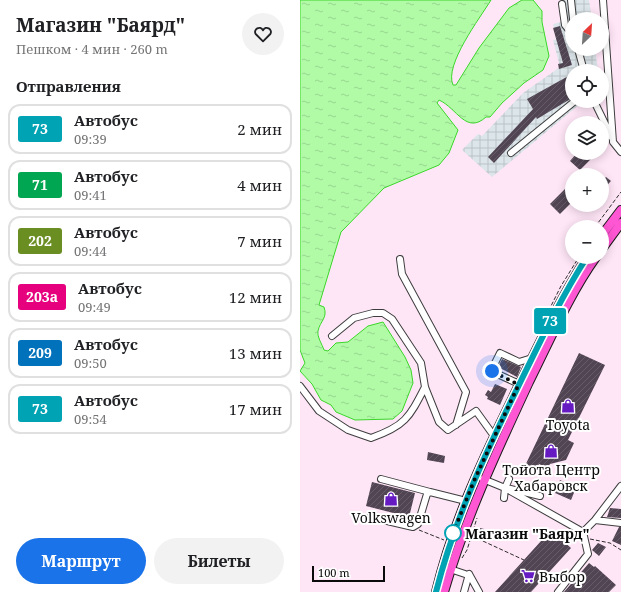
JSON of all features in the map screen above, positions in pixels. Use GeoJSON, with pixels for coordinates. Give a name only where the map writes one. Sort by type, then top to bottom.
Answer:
{"type":"FeatureCollection","features":[{"type":"Feature","properties":{"kind":"main road"},"geometry":{"type":"LineString","coordinates":[[609,226],[621,210]]}},
{"type":"Feature","properties":{"kind":"main road"},"geometry":{"type":"LineString","coordinates":[[609,239],[621,223]]}},
{"type":"Feature","properties":{"kind":"main road"},"geometry":{"type":"LineString","coordinates":[[436,592],[447,552],[466,501],[494,436],[563,296],[583,264]]}},
{"type":"Feature","properties":{"kind":"main road"},"geometry":{"type":"LineString","coordinates":[[444,592],[450,569],[483,479],[550,338],[592,264]]}},
{"type":"Feature","properties":{"kind":"street"},"geometry":{"type":"LineString","coordinates":[[571,0],[572,12]]}},
{"type":"Feature","properties":{"kind":"street"},"geometry":{"type":"LineString","coordinates":[[604,0],[604,12]]}},
{"type":"Feature","properties":{"kind":"street"},"geometry":{"type":"LineString","coordinates":[[562,4],[565,25]]}},
{"type":"Feature","properties":{"kind":"street"},"geometry":{"type":"LineString","coordinates":[[606,56],[613,142]]}},
{"type":"Feature","properties":{"kind":"street"},"geometry":{"type":"LineString","coordinates":[[511,153],[566,108]]}},
{"type":"Feature","properties":{"kind":"street"},"geometry":{"type":"LineString","coordinates":[[597,108],[613,142],[621,152]]}},
{"type":"Feature","properties":{"kind":"street"},"geometry":{"type":"LineString","coordinates":[[400,259],[402,274],[466,392],[456,425]]}},
{"type":"Feature","properties":{"kind":"street"},"geometry":{"type":"LineString","coordinates":[[332,336],[354,318],[373,313],[383,313],[392,319],[421,363],[425,387],[439,422],[448,430],[476,411],[494,436]]}},
{"type":"Feature","properties":{"kind":"street"},"geometry":{"type":"LineString","coordinates":[[517,388],[517,384],[492,371],[500,353],[519,362],[532,358]]}},
{"type":"Feature","properties":{"kind":"street"},"geometry":{"type":"LineString","coordinates":[[300,386],[319,411],[348,430],[371,438],[393,430],[411,413],[425,387]]}},
{"type":"Feature","properties":{"kind":"street"},"geometry":{"type":"LineString","coordinates":[[381,479],[466,501]]}},
{"type":"Feature","properties":{"kind":"street"},"geometry":{"type":"LineString","coordinates":[[483,479],[505,488],[583,532],[588,554],[558,592]]}},
{"type":"Feature","properties":{"kind":"street"},"geometry":{"type":"LineString","coordinates":[[504,498],[505,488],[509,479]]}},
{"type":"Feature","properties":{"kind":"street"},"geometry":{"type":"LineString","coordinates":[[583,532],[595,520],[621,486]]}},
{"type":"Feature","properties":{"kind":"street"},"geometry":{"type":"LineString","coordinates":[[505,488],[512,488],[540,496]]}},
{"type":"Feature","properties":{"kind":"street"},"geometry":{"type":"LineString","coordinates":[[370,516],[416,527],[425,497],[430,492]]}},
{"type":"Feature","properties":{"kind":"street"},"geometry":{"type":"LineString","coordinates":[[595,520],[621,523]]}},
{"type":"Feature","properties":{"kind":"street"},"geometry":{"type":"LineString","coordinates":[[450,569],[467,574],[479,592]]}},
{"type":"Feature","properties":{"kind":"street"},"geometry":{"type":"LineString","coordinates":[[464,592],[467,574]]}},
{"type":"Feature","properties":{"kind":"path"},"geometry":{"type":"LineString","coordinates":[[600,220],[621,192]]}},
{"type":"Feature","properties":{"kind":"path"},"geometry":{"type":"LineString","coordinates":[[462,558],[476,524]]}},
{"type":"Feature","properties":{"kind":"path"},"geometry":{"type":"LineString","coordinates":[[416,527],[422,532],[444,540],[444,542]]}},
{"type":"Feature","properties":{"kind":"path"},"geometry":{"type":"LineString","coordinates":[[471,536],[524,560]]}},
{"type":"Feature","properties":{"kind":"path"},"geometry":{"type":"LineString","coordinates":[[585,540],[594,539],[610,543],[621,550]]}},
{"type":"Feature","properties":{"kind":"shaded area"},"geometry":{"type":"Polygon","coordinates":[[[561,0],[589,0],[591,12],[565,12],[565,21],[561,0]]]}},
{"type":"Feature","properties":{"kind":"shaded area"},"geometry":{"type":"Polygon","coordinates":[[[565,21],[565,56],[596,56],[597,64],[565,64],[565,108],[575,108],[492,177],[462,150],[478,134],[482,136],[523,93],[560,67],[553,40],[557,39],[553,24],[565,21]]]}},
{"type":"Feature","properties":{"kind":"water"},"geometry":{"type":"Polygon","coordinates":[[[300,0],[491,0],[458,54],[452,76],[453,85],[456,85],[479,48],[509,8],[522,0],[533,0],[542,11],[542,22],[549,56],[543,70],[524,83],[502,103],[490,117],[486,117],[479,122],[467,122],[439,100],[437,103],[458,130],[449,153],[439,165],[384,188],[341,232],[319,305],[324,307],[325,314],[318,331],[318,336],[324,350],[328,351],[336,343],[348,342],[368,326],[383,322],[405,357],[411,370],[413,383],[402,411],[393,419],[355,420],[336,412],[331,405],[321,400],[312,384],[300,371],[305,363],[300,350],[300,0]]]}},
{"type":"Feature","properties":{"kind":"building"},"geometry":{"type":"Polygon","coordinates":[[[560,26],[565,42],[565,56],[569,56],[572,64],[565,64],[565,67],[559,69],[558,64],[563,63],[553,28],[560,26]]]}},
{"type":"Feature","properties":{"kind":"building"},"geometry":{"type":"Polygon","coordinates":[[[565,78],[565,102],[537,119],[536,117],[494,163],[488,157],[533,109],[527,99],[565,78]]]}},
{"type":"Feature","properties":{"kind":"building"},"geometry":{"type":"Polygon","coordinates":[[[590,160],[582,168],[578,168],[570,161],[590,160]]]}},
{"type":"Feature","properties":{"kind":"building"},"geometry":{"type":"Polygon","coordinates":[[[565,189],[565,209],[560,214],[550,204],[565,189]]]}},
{"type":"Feature","properties":{"kind":"building"},"geometry":{"type":"Polygon","coordinates":[[[579,353],[605,365],[568,440],[574,443],[566,460],[550,464],[548,468],[539,464],[534,475],[523,470],[579,353]]]}},
{"type":"Feature","properties":{"kind":"building"},"geometry":{"type":"Polygon","coordinates":[[[502,359],[521,367],[517,377],[498,367],[502,359]]]}},
{"type":"Feature","properties":{"kind":"building"},"geometry":{"type":"Polygon","coordinates":[[[495,384],[507,389],[500,405],[487,399],[488,397],[485,395],[488,390],[491,392],[495,384]]]}},
{"type":"Feature","properties":{"kind":"building"},"geometry":{"type":"Polygon","coordinates":[[[428,452],[445,456],[444,463],[427,460],[428,452]]]}},
{"type":"Feature","properties":{"kind":"building"},"geometry":{"type":"Polygon","coordinates":[[[560,480],[576,488],[571,500],[555,493],[560,480]]]}},
{"type":"Feature","properties":{"kind":"building","name":"Volkswagen"},"geometry":{"type":"Polygon","coordinates":[[[372,482],[415,493],[409,517],[366,506],[372,482]]]}},
{"type":"Feature","properties":{"kind":"building"},"geometry":{"type":"Polygon","coordinates":[[[610,508],[621,509],[621,518],[607,517],[610,508]]]}},
{"type":"Feature","properties":{"kind":"building"},"geometry":{"type":"Polygon","coordinates":[[[619,527],[621,527],[621,545],[612,541],[619,527]]]}},
{"type":"Feature","properties":{"kind":"building"},"geometry":{"type":"Polygon","coordinates":[[[480,528],[484,529],[482,537],[478,535],[480,528]]]}},
{"type":"Feature","properties":{"kind":"building","name":"Выбор"},"geometry":{"type":"Polygon","coordinates":[[[551,530],[571,548],[531,592],[495,592],[551,530]]]}},
{"type":"Feature","properties":{"kind":"building"},"geometry":{"type":"Polygon","coordinates":[[[598,543],[606,547],[599,556],[592,550],[598,543]]]}},
{"type":"Feature","properties":{"kind":"building"},"geometry":{"type":"Polygon","coordinates":[[[589,563],[594,567],[595,566],[616,585],[609,592],[564,592],[589,563]]]}},
{"type":"Feature","properties":{"kind":"bus line","name":"73"},"geometry":{"type":"LineString","coordinates":[[436,592],[439,577],[454,531],[474,481],[507,409],[556,311],[583,264]]}},
{"type":"Feature","properties":{"kind":"place","name":"Toyota"},"geometry":{"type":"Point","coordinates":[568,406]}},
{"type":"Feature","properties":{"kind":"place","name":"Тойота Центр Хабаровск"},"geometry":{"type":"Point","coordinates":[551,451]}},
{"type":"Feature","properties":{"kind":"place","name":"Volkswagen"},"geometry":{"type":"Point","coordinates":[391,499]}},
{"type":"Feature","properties":{"kind":"place","name":"Магазин \"Баярд\""},"geometry":{"type":"Point","coordinates":[453,533]}},
{"type":"Feature","properties":{"kind":"place","name":"Выбор"},"geometry":{"type":"Point","coordinates":[528,576]}},
{"type":"Feature","properties":{"kind":"route"},"geometry":{"type":"LineString","coordinates":[[453,533],[474,481],[517,388],[517,384],[492,371]]}}]}
